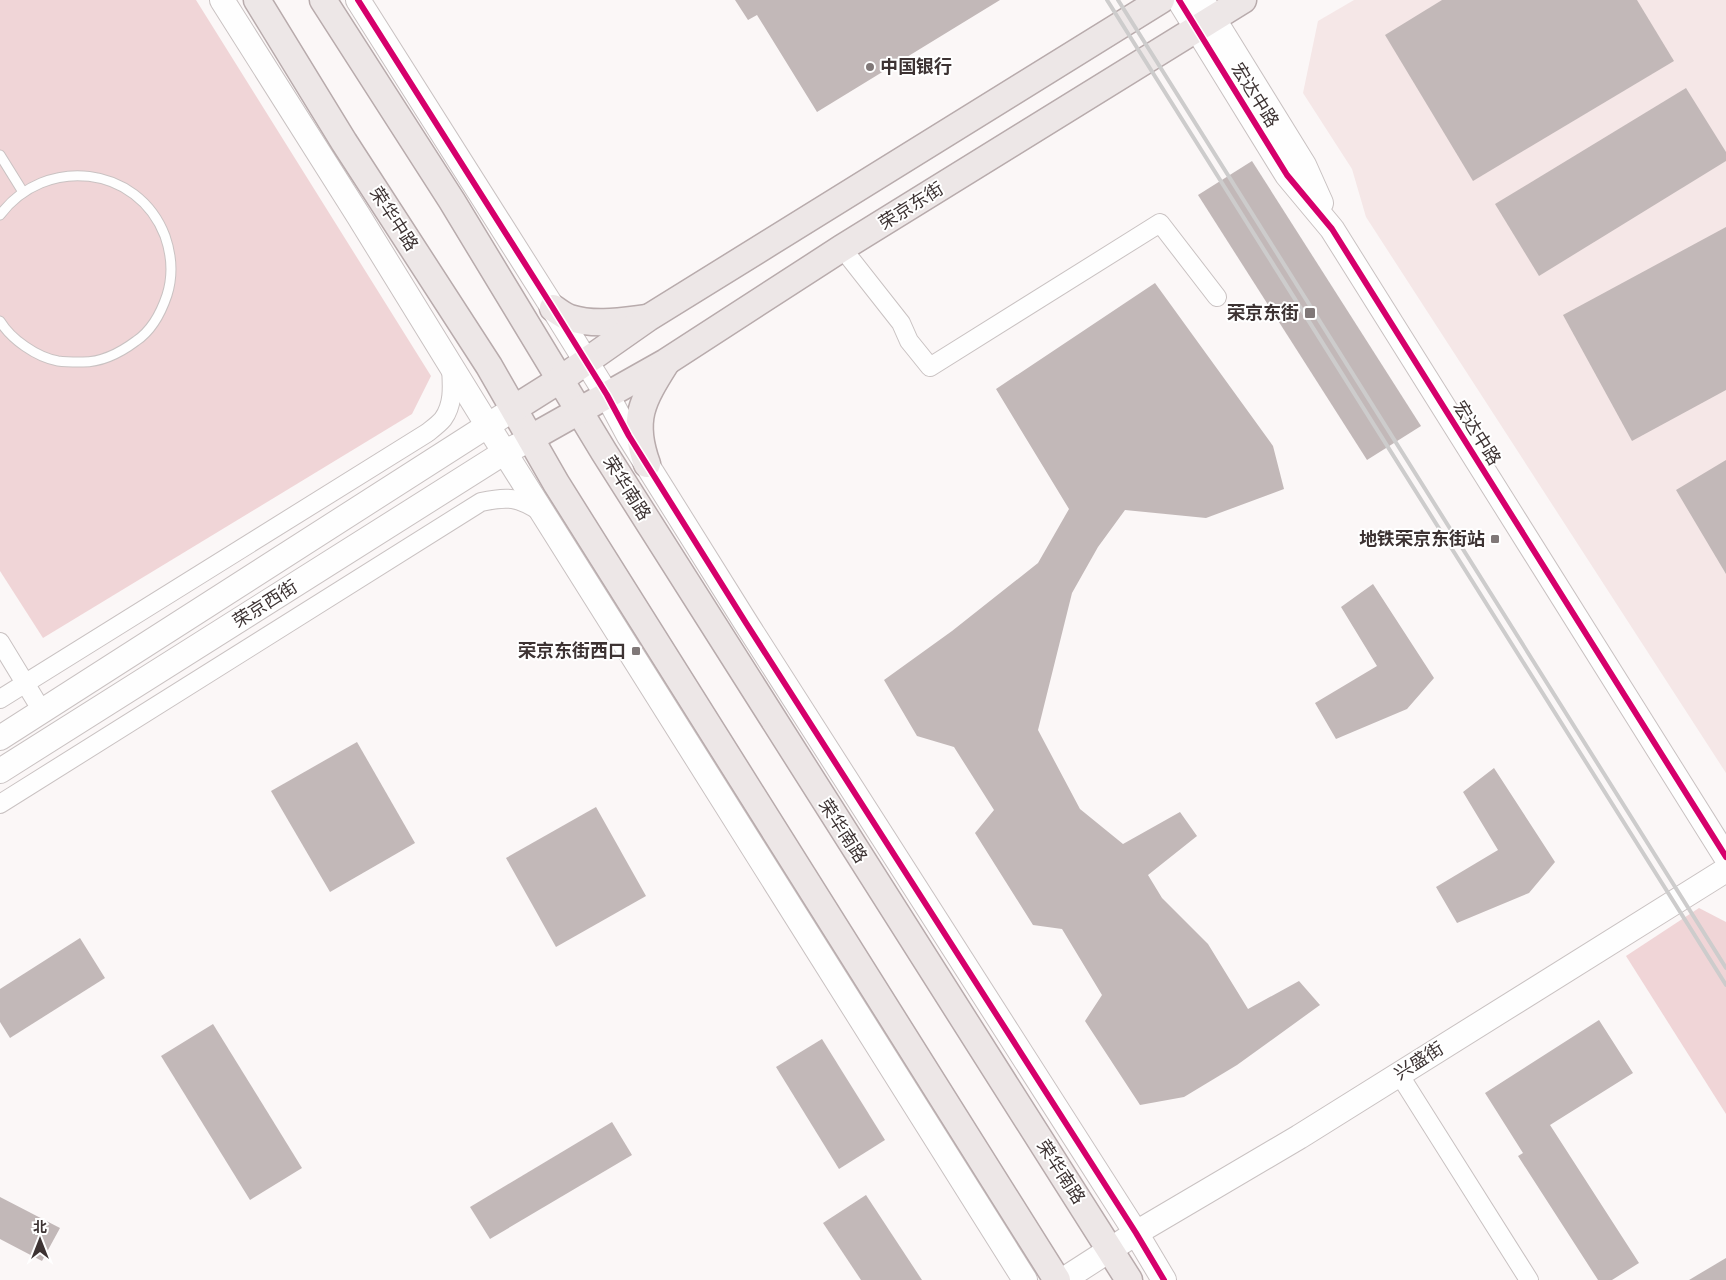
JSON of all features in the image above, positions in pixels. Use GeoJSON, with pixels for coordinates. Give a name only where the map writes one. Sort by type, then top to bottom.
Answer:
{"type":"FeatureCollection","features":[{"type":"Feature","properties":{"kind":"main road","name":"荣华中路"},"geometry":{"type":"LineString","coordinates":[[257,0],[344,142],[489,366],[531,438]]}},
{"type":"Feature","properties":{"kind":"main road"},"geometry":{"type":"LineString","coordinates":[[323,0],[452,201],[561,379]]}},
{"type":"Feature","properties":{"kind":"main road"},"geometry":{"type":"LineString","coordinates":[[515,408],[561,379],[648,318],[1161,0]]}},
{"type":"Feature","properties":{"kind":"main road","name":"荣京东街"},"geometry":{"type":"LineString","coordinates":[[531,438],[666,362],[1204,16],[1243,0]]}},
{"type":"Feature","properties":{"kind":"main road"},"geometry":{"type":"LineString","coordinates":[[553,308],[569,318],[584,321],[609,322],[648,318]]}},
{"type":"Feature","properties":{"kind":"main road"},"geometry":{"type":"LineString","coordinates":[[647,464],[641,447],[639,418],[652,385],[666,362]]}},
{"type":"Feature","properties":{"kind":"main road","name":"荣华南路"},"geometry":{"type":"LineString","coordinates":[[561,379],[604,452],[758,697],[1129,1280]]}},
{"type":"Feature","properties":{"kind":"main road"},"geometry":{"type":"LineString","coordinates":[[531,438],[556,483],[1057,1280]]}},
{"type":"Feature","properties":{"kind":"street"},"geometry":{"type":"LineString","coordinates":[[222,0],[1025,1280]]}},
{"type":"Feature","properties":{"kind":"street"},"geometry":{"type":"LineString","coordinates":[[358,0],[553,308],[607,395],[629,436],[746,623],[1136,1233],[1164,1280]]}},
{"type":"Feature","properties":{"kind":"street","name":"宏达中路"},"geometry":{"type":"LineString","coordinates":[[1179,0],[1204,16],[1287,175],[1332,229],[1726,857]]}},
{"type":"Feature","properties":{"kind":"street"},"geometry":{"type":"LineString","coordinates":[[344,142],[358,215]]}},
{"type":"Feature","properties":{"kind":"street"},"geometry":{"type":"LineString","coordinates":[[842,248],[902,323],[910,342],[930,367],[1160,223],[1217,298]]}},
{"type":"Feature","properties":{"kind":"street"},"geometry":{"type":"LineString","coordinates":[[0,699],[427,433],[442,420],[451,399],[450,364]]}},
{"type":"Feature","properties":{"kind":"street","name":"荣京西街"},"geometry":{"type":"LineString","coordinates":[[0,738],[515,408]]}},
{"type":"Feature","properties":{"kind":"street","name":"荣京西街"},"geometry":{"type":"LineString","coordinates":[[0,772],[504,452],[531,438]]}},
{"type":"Feature","properties":{"kind":"street"},"geometry":{"type":"LineString","coordinates":[[0,804],[481,502],[496,499],[516,499],[544,514]]}},
{"type":"Feature","properties":{"kind":"street"},"geometry":{"type":"LineString","coordinates":[[746,623],[758,697]]}},
{"type":"Feature","properties":{"kind":"street"},"geometry":{"type":"LineString","coordinates":[[0,642],[42,711]]}},
{"type":"Feature","properties":{"kind":"street","name":"兴盛街"},"geometry":{"type":"LineString","coordinates":[[1063,1280],[1136,1233],[1299,1137],[1726,870]]}},
{"type":"Feature","properties":{"kind":"street"},"geometry":{"type":"LineString","coordinates":[[900,1030],[913,1103]]}},
{"type":"Feature","properties":{"kind":"street"},"geometry":{"type":"LineString","coordinates":[[1399,1074],[1529,1280]]}},
{"type":"Feature","properties":{"kind":"lane"},"geometry":{"type":"LineString","coordinates":[[0,155],[23,192]]}},
{"type":"Feature","properties":{"kind":"lane"},"geometry":{"type":"LineString","coordinates":[[0,216],[23,192],[51,179],[82,175],[112,182],[139,197],[159,221],[170,250],[171,282],[162,311],[144,336],[118,354],[88,362],[57,361],[28,349],[5,329],[0,321]]}},
{"type":"Feature","properties":{"kind":"shaded area"},"geometry":{"type":"Polygon","coordinates":[[[0,0],[196,0],[431,376],[412,414],[43,638],[0,571],[0,0]]]}},
{"type":"Feature","properties":{"kind":"shaded area"},"geometry":{"type":"Polygon","coordinates":[[[1354,0],[1726,0],[1726,773],[1366,217],[1352,169],[1303,93],[1318,21],[1354,0]]]}},
{"type":"Feature","properties":{"kind":"shaded area"},"geometry":{"type":"Polygon","coordinates":[[[1699,908],[1726,922],[1726,1114],[1626,956],[1699,908]]]}},
{"type":"Feature","properties":{"kind":"building"},"geometry":{"type":"Polygon","coordinates":[[[735,0],[1000,0],[817,112],[757,15],[748,20],[735,0]]]}},
{"type":"Feature","properties":{"kind":"building"},"geometry":{"type":"Polygon","coordinates":[[[1442,0],[1637,0],[1674,61],[1473,181],[1385,35],[1442,0]]]}},
{"type":"Feature","properties":{"kind":"building"},"geometry":{"type":"Polygon","coordinates":[[[1686,88],[1726,152],[1726,161],[1539,276],[1495,204],[1686,88]]]}},
{"type":"Feature","properties":{"kind":"building","name":"荣京东街"},"geometry":{"type":"Polygon","coordinates":[[[1252,161],[1421,426],[1367,460],[1198,195],[1252,161]]]}},
{"type":"Feature","properties":{"kind":"building"},"geometry":{"type":"Polygon","coordinates":[[[1726,227],[1726,390],[1632,441],[1563,315],[1726,227]]]}},
{"type":"Feature","properties":{"kind":"building"},"geometry":{"type":"Polygon","coordinates":[[[1155,283],[1273,446],[1284,489],[1206,518],[1125,510],[1098,547],[1072,593],[1038,730],[1080,809],[1123,844],[1180,812],[1197,836],[1148,875],[1162,898],[1208,944],[1248,1009],[1299,981],[1320,1005],[1237,1065],[1184,1097],[1140,1105],[1085,1021],[1102,995],[1062,929],[1033,925],[975,833],[994,810],[954,747],[917,736],[884,680],[952,631],[1038,563],[1069,509],[996,389],[1155,283]]]}},
{"type":"Feature","properties":{"kind":"building"},"geometry":{"type":"Polygon","coordinates":[[[1726,460],[1726,574],[1676,490],[1726,460]]]}},
{"type":"Feature","properties":{"kind":"building"},"geometry":{"type":"Polygon","coordinates":[[[1373,584],[1434,678],[1407,709],[1336,739],[1315,703],[1377,666],[1341,607],[1373,584]]]}},
{"type":"Feature","properties":{"kind":"building"},"geometry":{"type":"Polygon","coordinates":[[[357,742],[415,843],[330,892],[271,791],[357,742]]]}},
{"type":"Feature","properties":{"kind":"building"},"geometry":{"type":"Polygon","coordinates":[[[1494,768],[1555,862],[1529,893],[1457,923],[1436,887],[1498,850],[1463,792],[1494,768]]]}},
{"type":"Feature","properties":{"kind":"building"},"geometry":{"type":"Polygon","coordinates":[[[596,807],[646,896],[556,947],[506,858],[596,807]]]}},
{"type":"Feature","properties":{"kind":"building"},"geometry":{"type":"Polygon","coordinates":[[[80,938],[105,978],[10,1038],[0,1022],[0,989],[80,938]]]}},
{"type":"Feature","properties":{"kind":"building"},"geometry":{"type":"Polygon","coordinates":[[[1599,1020],[1633,1073],[1550,1125],[1639,1263],[1612,1280],[1598,1280],[1518,1156],[1523,1153],[1485,1093],[1599,1020]]]}},
{"type":"Feature","properties":{"kind":"building"},"geometry":{"type":"Polygon","coordinates":[[[213,1024],[302,1168],[250,1200],[161,1056],[213,1024]]]}},
{"type":"Feature","properties":{"kind":"building"},"geometry":{"type":"Polygon","coordinates":[[[822,1039],[885,1140],[839,1169],[776,1067],[822,1039]]]}},
{"type":"Feature","properties":{"kind":"building"},"geometry":{"type":"Polygon","coordinates":[[[612,1122],[632,1155],[490,1239],[470,1207],[612,1122]]]}},
{"type":"Feature","properties":{"kind":"building"},"geometry":{"type":"Polygon","coordinates":[[[866,1195],[922,1280],[861,1280],[823,1223],[866,1195]]]}},
{"type":"Feature","properties":{"kind":"building"},"geometry":{"type":"Polygon","coordinates":[[[0,1197],[60,1228],[42,1261],[0,1239],[0,1197]]]}},
{"type":"Feature","properties":{"kind":"building"},"geometry":{"type":"Polygon","coordinates":[[[1726,1258],[1726,1280],[1689,1280],[1726,1258]]]}},
{"type":"Feature","properties":{"kind":"railway"},"geometry":{"type":"LineString","coordinates":[[1107,0],[1726,985]]}},
{"type":"Feature","properties":{"kind":"railway"},"geometry":{"type":"LineString","coordinates":[[1118,0],[1726,968]]}},
{"type":"Feature","properties":{"kind":"cycle path"},"geometry":{"type":"LineString","coordinates":[[358,0],[553,308],[607,395],[629,436],[746,623],[1136,1233],[1164,1280]]}},
{"type":"Feature","properties":{"kind":"cycle path"},"geometry":{"type":"LineString","coordinates":[[1179,0],[1287,175],[1332,229],[1726,857]]}},
{"type":"Feature","properties":{"kind":"place","name":"中国银行"},"geometry":{"type":"Point","coordinates":[870,67]}},
{"type":"Feature","properties":{"kind":"place","name":"荣京东街"},"geometry":{"type":"Point","coordinates":[1310,313]}},
{"type":"Feature","properties":{"kind":"place","name":"地铁荣京东街站"},"geometry":{"type":"Point","coordinates":[1495,539]}},
{"type":"Feature","properties":{"kind":"place","name":"荣京东街西口"},"geometry":{"type":"Point","coordinates":[636,651]}}]}
